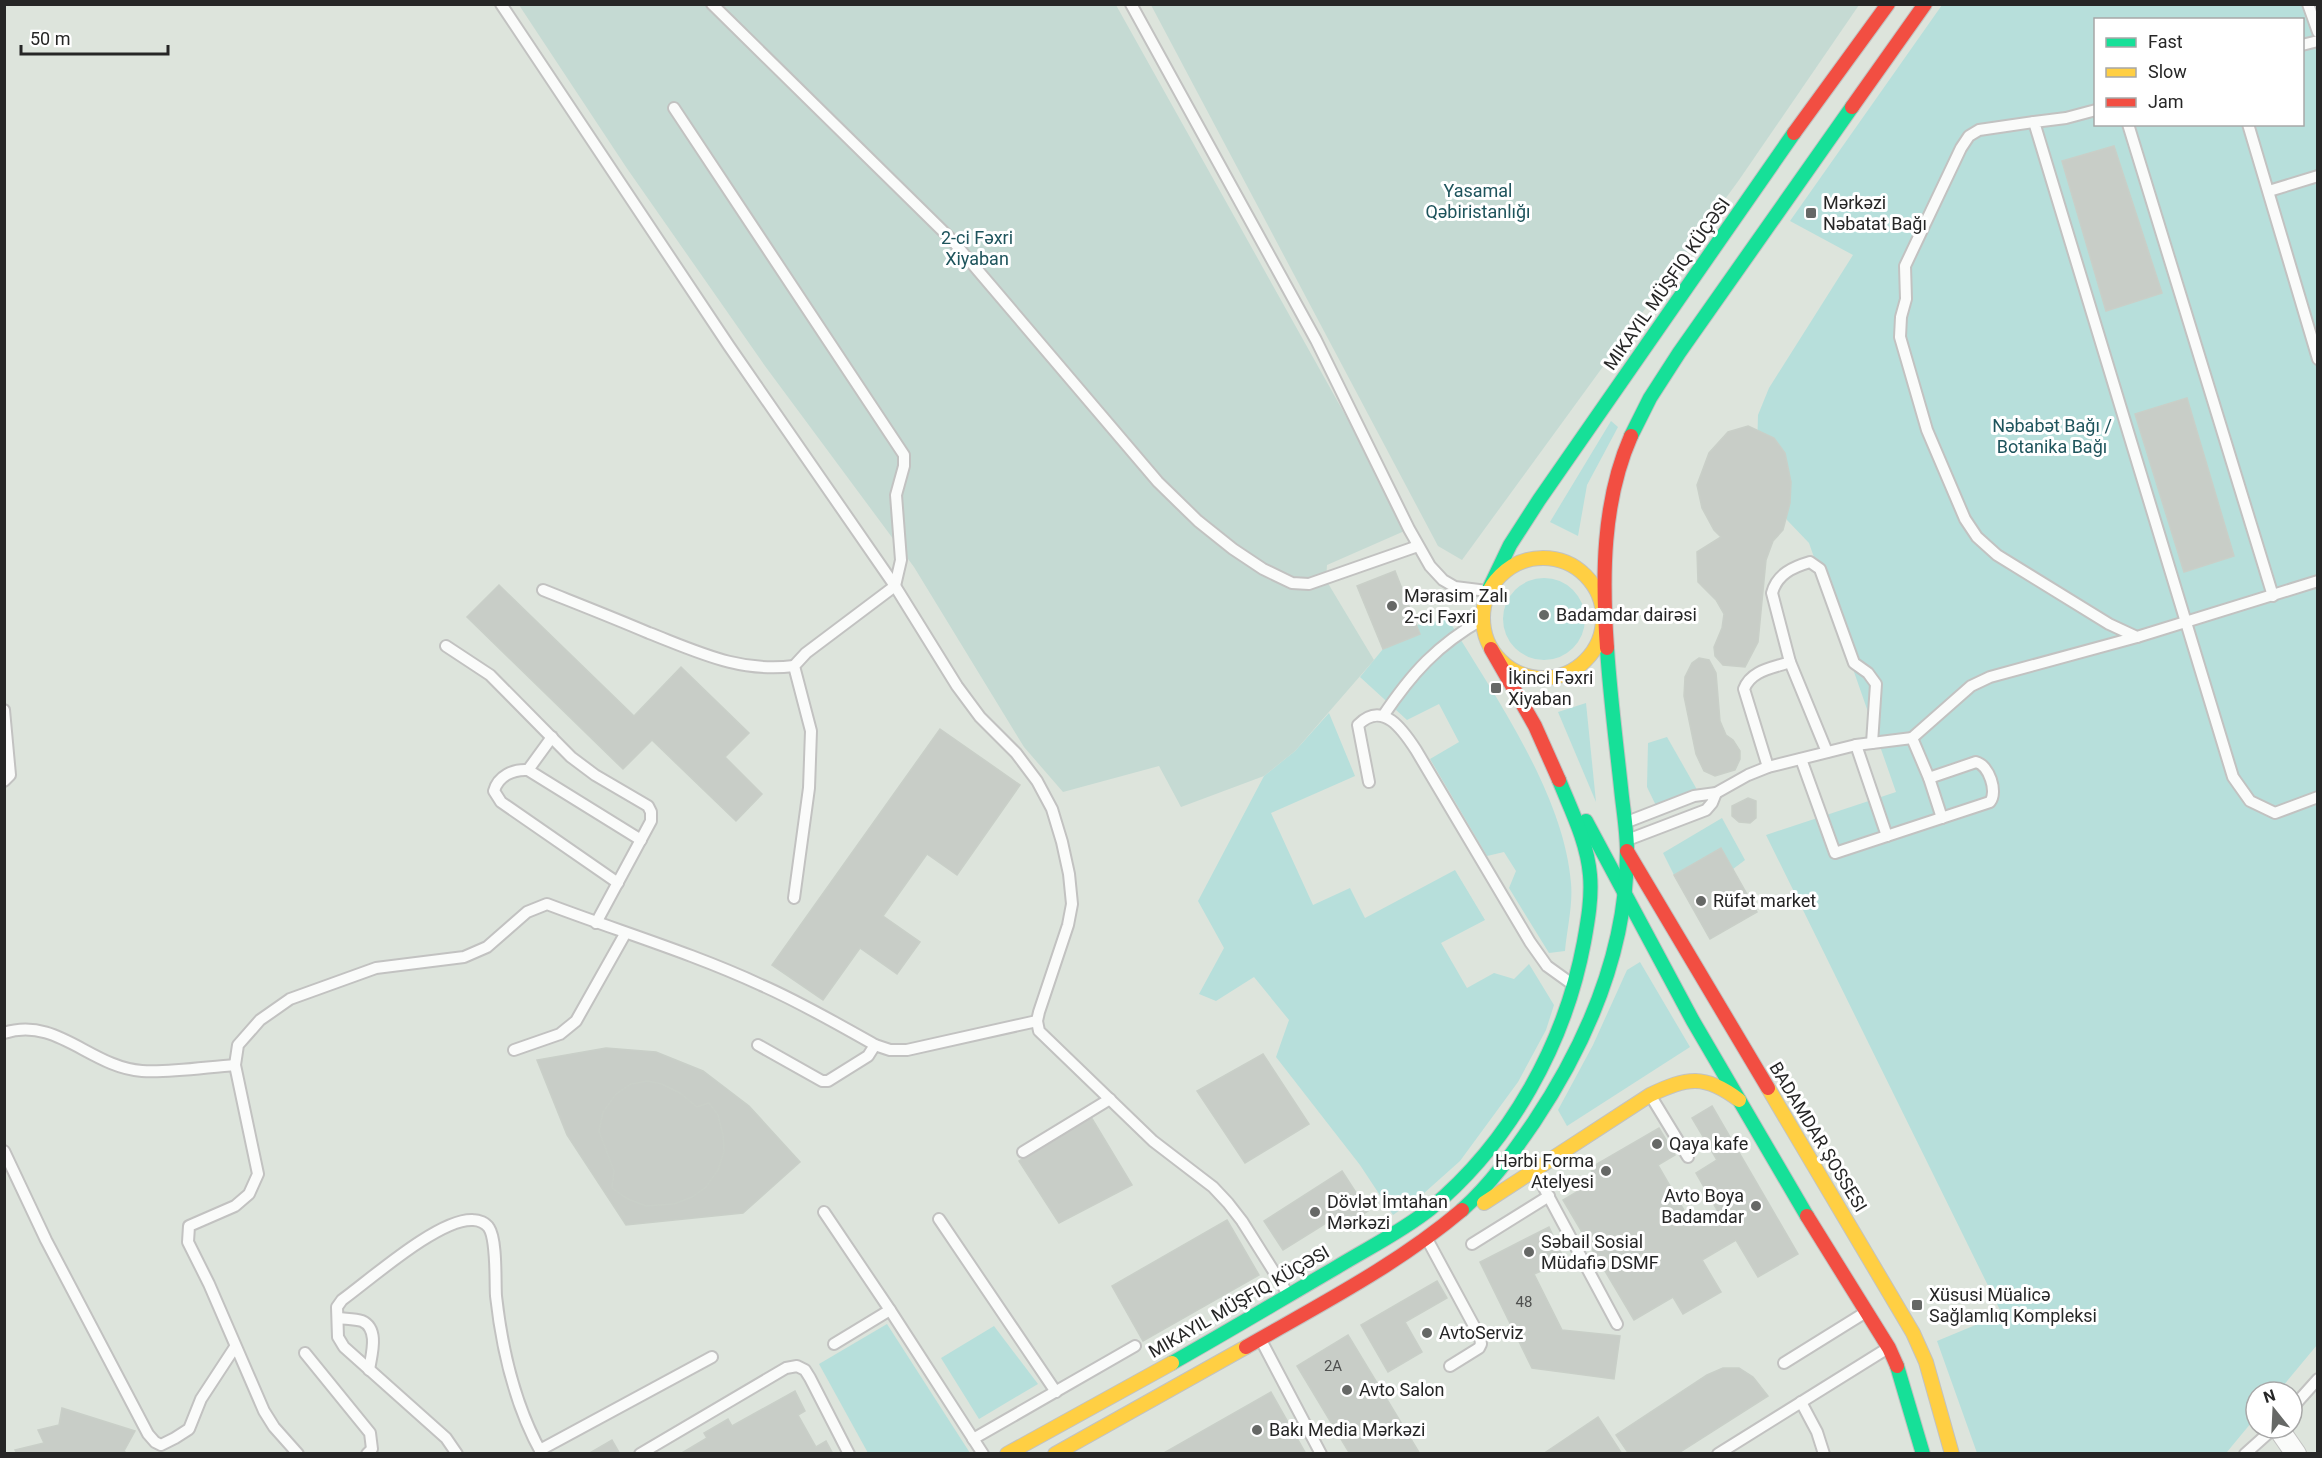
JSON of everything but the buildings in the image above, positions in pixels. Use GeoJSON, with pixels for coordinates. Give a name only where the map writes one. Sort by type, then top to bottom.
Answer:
{"type":"FeatureCollection","features":[{"type":"Feature","properties":{"kind":"main road"},"geometry":{"type":"LineString","coordinates":[[1007,1454],[1289,1296],[1401,1228],[1436,1203],[1462,1179],[1492,1143],[1530,1089],[1550,1053],[1565,1018],[1575,986],[1589,907],[1590,869],[1574,818],[1540,735],[1491,649],[1483,630],[1482,610],[1488,591],[1510,545],[1539,500],[1753,190],[1888,4]]}},
{"type":"Feature","properties":{"kind":"main road"},"geometry":{"type":"LineString","coordinates":[[1491,649],[1503,664],[1521,674],[1540,678],[1560,676],[1578,667],[1592,653],[1601,635],[1604,615],[1606,550],[1612,508],[1626,447],[1638,422],[1679,354],[1925,4]]}},
{"type":"Feature","properties":{"kind":"main road"},"geometry":{"type":"LineString","coordinates":[[1427,1238],[1492,1180],[1550,1101],[1587,1031],[1599,1000],[1617,941],[1625,898],[1627,846],[1604,615],[1599,596],[1589,578],[1574,565],[1555,558],[1535,557],[1516,563],[1500,575],[1488,591]]}},
{"type":"Feature","properties":{"kind":"main road","name":"BADAMDAR ŞOSSESI"},"geometry":{"type":"LineString","coordinates":[[1540,735],[1625,898],[1739,1100],[1866,1312],[1926,1362],[1953,1454]]}},
{"type":"Feature","properties":{"kind":"main road","name":"BADAMDAR ŞOSSESI"},"geometry":{"type":"LineString","coordinates":[[1627,846],[1901,1340],[1900,1373],[1923,1454]]}},
{"type":"Feature","properties":{"kind":"main road"},"geometry":{"type":"LineString","coordinates":[[1057,1453],[1261,1339],[1427,1238],[1650,1095],[1673,1083],[1698,1079],[1719,1085],[1739,1100]]}},
{"type":"Feature","properties":{"kind":"street"},"geometry":{"type":"LineString","coordinates":[[2285,1440],[2296,1454]]}},
{"type":"Feature","properties":{"kind":"lane"},"geometry":{"type":"LineString","coordinates":[[501,4],[729,346],[895,586],[957,686],[980,717],[1016,753],[1037,781],[1056,820],[1069,874],[1072,904],[1068,925],[1037,1021],[1039,1031],[1153,1141],[1213,1187],[1242,1221],[1289,1296]]}},
{"type":"Feature","properties":{"kind":"lane"},"geometry":{"type":"LineString","coordinates":[[712,4],[952,240],[1158,482],[1198,521],[1233,549],[1263,569],[1292,583],[1309,584],[1418,546]]}},
{"type":"Feature","properties":{"kind":"lane"},"geometry":{"type":"LineString","coordinates":[[1131,4],[1316,340],[1430,566],[1443,580],[1455,587],[1488,591]]}},
{"type":"Feature","properties":{"kind":"lane"},"geometry":{"type":"LineString","coordinates":[[2308,4],[2318,32]]}},
{"type":"Feature","properties":{"kind":"lane"},"geometry":{"type":"LineString","coordinates":[[543,590],[718,661],[776,669],[794,666],[806,653],[820,645],[895,586],[901,560],[896,495],[897,484],[904,466],[904,454],[674,108]]}},
{"type":"Feature","properties":{"kind":"lane"},"geometry":{"type":"LineString","coordinates":[[2094,111],[2066,118],[1979,130],[1969,136],[1960,148],[1905,266],[1906,299],[1901,317],[1900,337],[1927,430],[1965,519],[1977,537],[1997,555],[2109,624],[2137,637]]}},
{"type":"Feature","properties":{"kind":"lane"},"geometry":{"type":"LineString","coordinates":[[2034,122],[2234,777],[2250,801],[2275,813],[2318,796]]}},
{"type":"Feature","properties":{"kind":"lane"},"geometry":{"type":"LineString","coordinates":[[2129,126],[2273,596]]}},
{"type":"Feature","properties":{"kind":"lane"},"geometry":{"type":"LineString","coordinates":[[2249,126],[2318,359]]}},
{"type":"Feature","properties":{"kind":"lane"},"geometry":{"type":"LineString","coordinates":[[2269,191],[2318,176]]}},
{"type":"Feature","properties":{"kind":"lane"},"geometry":{"type":"LineString","coordinates":[[1827,752],[1790,662],[1772,593],[1781,577],[1790,569],[1810,562],[1820,569],[1854,663],[1868,673],[1876,684],[1872,743]]}},
{"type":"Feature","properties":{"kind":"lane"},"geometry":{"type":"LineString","coordinates":[[1624,823],[1694,796],[1716,793],[1768,767],[1856,745],[1912,738],[1971,686],[1990,677],[2137,637],[2318,581]]}},
{"type":"Feature","properties":{"kind":"lane"},"geometry":{"type":"LineString","coordinates":[[1383,716],[1407,680],[1426,661],[1460,632],[1483,619]]}},
{"type":"Feature","properties":{"kind":"lane"},"geometry":{"type":"LineString","coordinates":[[446,646],[490,675],[571,757],[595,775],[648,806],[651,821],[596,923]]}},
{"type":"Feature","properties":{"kind":"lane"},"geometry":{"type":"LineString","coordinates":[[1768,767],[1744,689],[1747,682],[1762,671],[1790,662]]}},
{"type":"Feature","properties":{"kind":"lane"},"geometry":{"type":"LineString","coordinates":[[794,666],[811,731],[809,788],[794,898]]}},
{"type":"Feature","properties":{"kind":"lane"},"geometry":{"type":"LineString","coordinates":[[4,710],[10,775],[4,781]]}},
{"type":"Feature","properties":{"kind":"lane"},"geometry":{"type":"LineString","coordinates":[[1369,782],[1358,725],[1363,720],[1383,716],[1393,720],[1404,731],[1530,942],[1547,966],[1575,986]]}},
{"type":"Feature","properties":{"kind":"lane"},"geometry":{"type":"LineString","coordinates":[[528,770],[552,737]]}},
{"type":"Feature","properties":{"kind":"lane"},"geometry":{"type":"LineString","coordinates":[[1912,738],[1929,778],[1942,818]]}},
{"type":"Feature","properties":{"kind":"lane"},"geometry":{"type":"LineString","coordinates":[[1856,745],[1887,836]]}},
{"type":"Feature","properties":{"kind":"lane"},"geometry":{"type":"LineString","coordinates":[[1801,759],[1835,854],[1990,802],[1994,792],[1985,766],[1981,763],[1976,762],[1929,778]]}},
{"type":"Feature","properties":{"kind":"lane"},"geometry":{"type":"LineString","coordinates":[[618,883],[496,797],[494,791],[499,780],[513,772],[528,770],[641,840]]}},
{"type":"Feature","properties":{"kind":"lane"},"geometry":{"type":"LineString","coordinates":[[1627,846],[1706,810],[1716,793]]}},
{"type":"Feature","properties":{"kind":"lane"},"geometry":{"type":"LineString","coordinates":[[298,1454],[274,1427],[264,1411],[209,1284],[188,1242],[189,1226],[235,1206],[249,1194],[258,1174],[235,1065],[238,1045],[260,1020],[290,999],[376,968],[464,957],[487,947],[527,912],[547,904],[625,934],[654,942],[762,985],[875,1045],[890,1050],[907,1050],[1037,1021]]}},
{"type":"Feature","properties":{"kind":"lane"},"geometry":{"type":"LineString","coordinates":[[513,1050],[560,1034],[576,1021],[625,934]]}},
{"type":"Feature","properties":{"kind":"lane"},"geometry":{"type":"LineString","coordinates":[[4,1033],[19,1028],[36,1029],[62,1038],[105,1062],[142,1071],[235,1065]]}},
{"type":"Feature","properties":{"kind":"lane"},"geometry":{"type":"LineString","coordinates":[[758,1045],[822,1081],[828,1081],[868,1056],[875,1045]]}},
{"type":"Feature","properties":{"kind":"lane"},"geometry":{"type":"LineString","coordinates":[[1650,1095],[1688,1157]]}},
{"type":"Feature","properties":{"kind":"lane"},"geometry":{"type":"LineString","coordinates":[[1023,1152],[1110,1099]]}},
{"type":"Feature","properties":{"kind":"lane"},"geometry":{"type":"LineString","coordinates":[[4,1151],[46,1240],[148,1434],[155,1442],[161,1444],[189,1429],[201,1399],[223,1362],[235,1347]]}},
{"type":"Feature","properties":{"kind":"lane"},"geometry":{"type":"LineString","coordinates":[[1535,1170],[1617,1324]]}},
{"type":"Feature","properties":{"kind":"lane"},"geometry":{"type":"LineString","coordinates":[[1472,1244],[1549,1196]]}},
{"type":"Feature","properties":{"kind":"lane"},"geometry":{"type":"LineString","coordinates":[[824,1212],[982,1454]]}},
{"type":"Feature","properties":{"kind":"lane"},"geometry":{"type":"LineString","coordinates":[[939,1219],[1056,1392]]}},
{"type":"Feature","properties":{"kind":"lane"},"geometry":{"type":"LineString","coordinates":[[457,1454],[446,1438],[344,1347],[338,1337],[337,1307],[342,1300],[445,1227],[474,1220],[483,1222],[489,1228],[493,1238],[496,1298],[512,1382],[521,1412],[541,1452],[712,1357]]}},
{"type":"Feature","properties":{"kind":"lane"},"geometry":{"type":"LineString","coordinates":[[1427,1238],[1480,1336],[1479,1348],[1450,1366]]}},
{"type":"Feature","properties":{"kind":"lane"},"geometry":{"type":"LineString","coordinates":[[834,1344],[890,1310]]}},
{"type":"Feature","properties":{"kind":"lane"},"geometry":{"type":"LineString","coordinates":[[1784,1363],[1866,1312]]}},
{"type":"Feature","properties":{"kind":"lane"},"geometry":{"type":"LineString","coordinates":[[338,1318],[361,1321],[368,1326],[374,1342],[369,1370]]}},
{"type":"Feature","properties":{"kind":"lane"},"geometry":{"type":"LineString","coordinates":[[1261,1339],[1321,1454]]}},
{"type":"Feature","properties":{"kind":"lane"},"geometry":{"type":"LineString","coordinates":[[1718,1454],[1901,1340]]}},
{"type":"Feature","properties":{"kind":"lane"},"geometry":{"type":"LineString","coordinates":[[973,1439],[1135,1346]]}},
{"type":"Feature","properties":{"kind":"lane"},"geometry":{"type":"LineString","coordinates":[[305,1353],[370,1433],[372,1449],[367,1454]]}},
{"type":"Feature","properties":{"kind":"lane"},"geometry":{"type":"LineString","coordinates":[[640,1454],[786,1368],[797,1366],[805,1370],[810,1378],[849,1454]]}},
{"type":"Feature","properties":{"kind":"lane"},"geometry":{"type":"LineString","coordinates":[[2304,1395],[2318,1379]]}},
{"type":"Feature","properties":{"kind":"lane"},"geometry":{"type":"LineString","coordinates":[[1801,1402],[1818,1431],[1824,1454]]}},
{"type":"Feature","properties":{"kind":"lane"},"geometry":{"type":"LineString","coordinates":[[2245,1454],[2262,1440]]}},
{"type":"Feature","properties":{"kind":"green space","name":"2-ci Fəxri Xiyaban"},"geometry":{"type":"Polygon","coordinates":[[[519,5],[1116,5],[1409,529],[1327,565],[1326,580],[1374,660],[1295,751],[1264,776],[1181,807],[1159,766],[1063,792],[1024,747],[914,567],[765,366],[626,167],[519,5]]]}},
{"type":"Feature","properties":{"kind":"green space","name":"Yasamal Qəbiristanlığı"},"geometry":{"type":"Polygon","coordinates":[[[1151,5],[1859,5],[1739,180],[1462,560],[1438,546],[1151,5]]]}},
{"type":"Feature","properties":{"kind":"green space","name":"Nəbabət Bağı / Botanika Bağı"},"geometry":{"type":"Polygon","coordinates":[[[1942,5],[2317,5],[2317,1345],[2288,1380],[2244,1380],[2244,1431],[2227,1452],[2222,1454],[1977,1453],[1937,1341],[2002,1314],[1766,835],[1896,792],[1809,543],[1787,520],[1768,488],[1757,451],[1758,415],[1769,388],[1853,255],[1790,221],[1942,5]]]}},
{"type":"Feature","properties":{"kind":"green space"},"geometry":{"type":"Polygon","coordinates":[[[1611,421],[1618,427],[1587,485],[1578,536],[1550,522],[1611,421]]]}},
{"type":"Feature","properties":{"kind":"green space","name":"Badamdar dairəsi"},"geometry":{"type":"Polygon","coordinates":[[[1544,578],[1560,581],[1573,590],[1582,603],[1585,619],[1582,635],[1573,648],[1560,657],[1544,660],[1528,657],[1515,648],[1506,635],[1503,619],[1506,603],[1515,590],[1528,581],[1544,578]]]}},
{"type":"Feature","properties":{"kind":"green space"},"geometry":{"type":"Polygon","coordinates":[[[1448,619],[1524,746],[1555,815],[1566,849],[1571,883],[1571,908],[1565,951],[1549,953],[1509,888],[1516,871],[1504,852],[1487,856],[1430,759],[1459,742],[1439,704],[1407,720],[1360,677],[1383,649],[1420,634],[1417,625],[1448,619]]]}},
{"type":"Feature","properties":{"kind":"green space"},"geometry":{"type":"Polygon","coordinates":[[[1586,703],[1596,802],[1558,712],[1586,703]]]}},
{"type":"Feature","properties":{"kind":"green space"},"geometry":{"type":"Polygon","coordinates":[[[1329,713],[1355,776],[1271,813],[1313,905],[1350,888],[1365,918],[1455,870],[1485,920],[1441,943],[1467,988],[1494,973],[1514,979],[1529,964],[1554,1005],[1546,1030],[1518,1082],[1460,1161],[1423,1194],[1393,1215],[1360,1165],[1276,1057],[1289,1020],[1254,977],[1216,1001],[1199,994],[1224,948],[1198,901],[1264,776],[1295,751],[1329,713]]]}},
{"type":"Feature","properties":{"kind":"green space"},"geometry":{"type":"Polygon","coordinates":[[[1667,737],[1700,795],[1661,816],[1647,787],[1648,743],[1667,737]]]}},
{"type":"Feature","properties":{"kind":"green space"},"geometry":{"type":"Polygon","coordinates":[[[1722,818],[1745,860],[1733,869],[1720,849],[1674,875],[1663,853],[1722,818]]]}},
{"type":"Feature","properties":{"kind":"green space"},"geometry":{"type":"Polygon","coordinates":[[[1640,962],[1690,1047],[1567,1126],[1558,1110],[1593,1045],[1627,970],[1640,962]]]}},
{"type":"Feature","properties":{"kind":"green space"},"geometry":{"type":"Polygon","coordinates":[[[887,1324],[970,1453],[868,1453],[819,1364],[887,1324]]]}},
{"type":"Feature","properties":{"kind":"green space"},"geometry":{"type":"Polygon","coordinates":[[[994,1326],[1038,1384],[979,1419],[941,1358],[994,1326]]]}},
{"type":"Feature","properties":{"kind":"traffic: fast"},"geometry":{"type":"LineString","coordinates":[[1631,436],[1650,398],[1679,353],[1852,107]]}},
{"type":"Feature","properties":{"kind":"traffic: fast"},"geometry":{"type":"LineString","coordinates":[[1488,591],[1510,545],[1539,500],[1794,133]]}},
{"type":"Feature","properties":{"kind":"traffic: fast"},"geometry":{"type":"LineString","coordinates":[[1462,1210],[1482,1190],[1518,1146],[1553,1091],[1587,1027],[1612,959],[1620,924],[1627,851],[1607,648]]}},
{"type":"Feature","properties":{"kind":"traffic: fast"},"geometry":{"type":"LineString","coordinates":[[1172,1363],[1384,1240],[1419,1217],[1459,1183],[1509,1122],[1530,1089],[1563,1017],[1575,980],[1588,917],[1590,875],[1586,850],[1559,780]]}},
{"type":"Feature","properties":{"kind":"traffic: fast"},"geometry":{"type":"LineString","coordinates":[[1586,821],[1693,1021],[1807,1216]]}},
{"type":"Feature","properties":{"kind":"traffic: fast"},"geometry":{"type":"LineString","coordinates":[[1897,1366],[1923,1454]]}},
{"type":"Feature","properties":{"kind":"traffic: slow"},"geometry":{"type":"LineString","coordinates":[[1543,558],[1566,562],[1586,575],[1599,595],[1603,618],[1599,641],[1586,661],[1566,674],[1543,678],[1520,674],[1500,661],[1487,641],[1483,618],[1487,595],[1500,575],[1520,562],[1543,558]]}},
{"type":"Feature","properties":{"kind":"traffic: slow"},"geometry":{"type":"LineString","coordinates":[[1484,1203],[1650,1095],[1663,1089],[1685,1082],[1706,1082],[1739,1100]]}},
{"type":"Feature","properties":{"kind":"traffic: slow"},"geometry":{"type":"LineString","coordinates":[[1768,1088],[1913,1333],[1926,1362],[1952,1454]]}},
{"type":"Feature","properties":{"kind":"traffic: slow"},"geometry":{"type":"LineString","coordinates":[[1055,1454],[1246,1347]]}},
{"type":"Feature","properties":{"kind":"traffic: slow"},"geometry":{"type":"LineString","coordinates":[[1007,1454],[1172,1363]]}},
{"type":"Feature","properties":{"kind":"traffic: jam"},"geometry":{"type":"LineString","coordinates":[[1794,133],[1888,4]]}},
{"type":"Feature","properties":{"kind":"traffic: jam"},"geometry":{"type":"LineString","coordinates":[[1852,107],[1925,4]]}},
{"type":"Feature","properties":{"kind":"traffic: jam"},"geometry":{"type":"LineString","coordinates":[[1607,648],[1606,540],[1614,487],[1631,436]]}},
{"type":"Feature","properties":{"kind":"traffic: jam"},"geometry":{"type":"LineString","coordinates":[[1491,649],[1535,726],[1559,780]]}},
{"type":"Feature","properties":{"kind":"traffic: jam"},"geometry":{"type":"LineString","coordinates":[[1627,851],[1768,1088]]}},
{"type":"Feature","properties":{"kind":"traffic: jam"},"geometry":{"type":"LineString","coordinates":[[1246,1347],[1329,1300],[1411,1249],[1462,1210]]}},
{"type":"Feature","properties":{"kind":"traffic: jam"},"geometry":{"type":"LineString","coordinates":[[1807,1216],[1889,1348],[1897,1366]]}},
{"type":"Feature","properties":{"kind":"place","name":"Mərkəzi Nəbatat Bağı"},"geometry":{"type":"Point","coordinates":[1811,213]}},
{"type":"Feature","properties":{"kind":"place","name":"Mərasim Zalı 2-ci Fəxri"},"geometry":{"type":"Point","coordinates":[1392,606]}},
{"type":"Feature","properties":{"kind":"place","name":"Badamdar dairəsi"},"geometry":{"type":"Point","coordinates":[1544,615]}},
{"type":"Feature","properties":{"kind":"place","name":"İkinci Fəxri Xiyaban"},"geometry":{"type":"Point","coordinates":[1496,688]}},
{"type":"Feature","properties":{"kind":"place","name":"Rüfət market"},"geometry":{"type":"Point","coordinates":[1701,901]}},
{"type":"Feature","properties":{"kind":"place","name":"Qaya kafe"},"geometry":{"type":"Point","coordinates":[1657,1144]}},
{"type":"Feature","properties":{"kind":"place","name":"Hərbi Forma Atelyesi"},"geometry":{"type":"Point","coordinates":[1606,1171]}},
{"type":"Feature","properties":{"kind":"place","name":"Avto Boya Badamdar"},"geometry":{"type":"Point","coordinates":[1756,1206]}},
{"type":"Feature","properties":{"kind":"place","name":"Dövlət İmtahan Mərkəzi"},"geometry":{"type":"Point","coordinates":[1315,1212]}},
{"type":"Feature","properties":{"kind":"place","name":"Səbail Sosial Müdafiə DSMF"},"geometry":{"type":"Point","coordinates":[1529,1252]}},
{"type":"Feature","properties":{"kind":"place","name":"Xüsusi Müalicə Sağlamlıq Kompleksi"},"geometry":{"type":"Point","coordinates":[1917,1305]}},
{"type":"Feature","properties":{"kind":"place","name":"AvtoServiz"},"geometry":{"type":"Point","coordinates":[1427,1333]}},
{"type":"Feature","properties":{"kind":"place","name":"Avto Salon"},"geometry":{"type":"Point","coordinates":[1347,1390]}},
{"type":"Feature","properties":{"kind":"place","name":"Bakı Media Mərkəzi"},"geometry":{"type":"Point","coordinates":[1257,1430]}}]}
